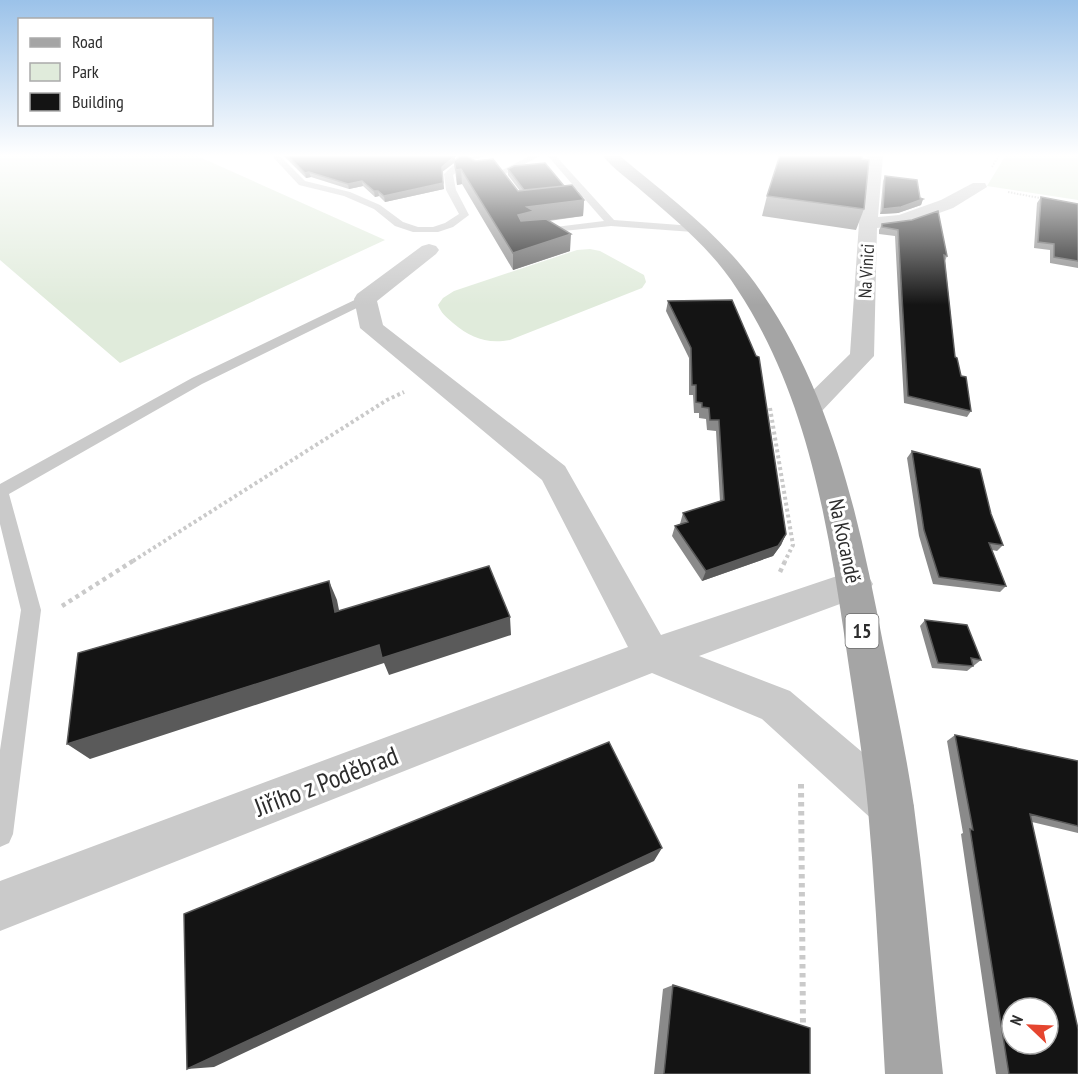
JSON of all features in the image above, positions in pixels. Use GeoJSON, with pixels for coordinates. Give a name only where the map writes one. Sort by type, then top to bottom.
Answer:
{"type":"FeatureCollection","features":[{"type":"Feature","properties":{"kind":"main road","name":"Na Kocandě"},"geometry":{"type":"LineString","coordinates":[[666,205],[719,254],[746,285],[769,321],[810,407],[839,503],[855,584],[891,806],[914,1074]]}},
{"type":"Feature","properties":{"kind":"street"},"geometry":{"type":"LineString","coordinates":[[868,223],[870,205]]}},
{"type":"Feature","properties":{"kind":"street","name":"Na Vinici"},"geometry":{"type":"LineString","coordinates":[[810,407],[862,356],[868,223],[902,220],[944,205]]}},
{"type":"Feature","properties":{"kind":"street"},"geometry":{"type":"LineString","coordinates":[[429,250],[365,299],[372,328],[554,473],[652,655],[776,705],[891,806]]}},
{"type":"Feature","properties":{"kind":"street","name":"Jiřího z Poděbrad"},"geometry":{"type":"LineString","coordinates":[[0,906],[652,655],[775,614],[855,584]]}},
{"type":"Feature","properties":{"kind":"lane"},"geometry":{"type":"LineString","coordinates":[[373,205],[399,224],[417,230],[435,230],[449,225],[464,216],[459,205]]}},
{"type":"Feature","properties":{"kind":"lane"},"geometry":{"type":"LineString","coordinates":[[596,205],[611,223]]}},
{"type":"Feature","properties":{"kind":"lane"},"geometry":{"type":"LineString","coordinates":[[525,234],[611,223],[693,229]]}},
{"type":"Feature","properties":{"kind":"lane"},"geometry":{"type":"LineString","coordinates":[[0,834],[31,610],[0,490],[197,381],[365,299]]}},
{"type":"Feature","properties":{"kind":"path"},"geometry":{"type":"LineString","coordinates":[[28,627],[387,400],[434,378]]}},
{"type":"Feature","properties":{"kind":"green space"},"geometry":{"type":"Polygon","coordinates":[[[0,205],[307,205],[385,240],[120,363],[0,260],[0,205]]]}},
{"type":"Feature","properties":{"kind":"green space"},"geometry":{"type":"Polygon","coordinates":[[[577,250],[600,251],[644,275],[646,282],[642,288],[510,340],[501,341],[479,339],[466,333],[446,317],[438,305],[443,298],[454,291],[577,250]]]}},
{"type":"Feature","properties":{"kind":"building"},"geometry":{"type":"Polygon","coordinates":[[[483,205],[542,205],[527,207],[534,211],[518,215],[521,221],[546,219],[571,234],[513,253],[483,205]]]}},
{"type":"Feature","properties":{"kind":"building"},"geometry":{"type":"Polygon","coordinates":[[[835,205],[864,205],[864,209],[835,205]]]}},
{"type":"Feature","properties":{"kind":"building"},"geometry":{"type":"Polygon","coordinates":[[[883,205],[906,205],[901,207],[883,209],[883,205]]]}},
{"type":"Feature","properties":{"kind":"building"},"geometry":{"type":"Polygon","coordinates":[[[1040,205],[1078,205],[1078,261],[1054,257],[1054,244],[1038,242],[1040,205]]]}},
{"type":"Feature","properties":{"kind":"building"},"geometry":{"type":"Polygon","coordinates":[[[938,211],[947,256],[944,255],[955,357],[961,376],[966,377],[971,411],[908,396],[898,230],[882,227],[882,224],[912,220],[938,211]]]}},
{"type":"Feature","properties":{"kind":"building"},"geometry":{"type":"Polygon","coordinates":[[[732,300],[756,356],[759,357],[786,534],[778,546],[706,571],[675,526],[688,522],[683,513],[724,500],[719,420],[710,420],[709,408],[702,407],[702,403],[696,402],[696,385],[692,385],[691,348],[668,301],[732,300]]]}},
{"type":"Feature","properties":{"kind":"building"},"geometry":{"type":"Polygon","coordinates":[[[912,451],[980,469],[991,514],[1003,545],[989,543],[1006,586],[939,577],[924,530],[912,451]]]}},
{"type":"Feature","properties":{"kind":"building"},"geometry":{"type":"Polygon","coordinates":[[[489,566],[510,617],[382,658],[379,645],[67,744],[78,653],[329,581],[335,612],[489,566]]]}},
{"type":"Feature","properties":{"kind":"building"},"geometry":{"type":"Polygon","coordinates":[[[925,620],[967,625],[981,660],[971,658],[973,666],[938,663],[925,620]]]}},
{"type":"Feature","properties":{"kind":"building"},"geometry":{"type":"Polygon","coordinates":[[[955,735],[1078,761],[1078,826],[1030,814],[1078,1029],[1078,1074],[1009,1074],[1006,1056],[1060,1056],[1060,996],[1000,996],[1000,1017],[970,829],[973,830],[955,735]]]}},
{"type":"Feature","properties":{"kind":"building"},"geometry":{"type":"Polygon","coordinates":[[[609,742],[662,848],[187,1069],[184,914],[609,742]]]}},
{"type":"Feature","properties":{"kind":"building"},"geometry":{"type":"Polygon","coordinates":[[[673,985],[810,1028],[810,1074],[664,1074],[673,985]]]}}]}
